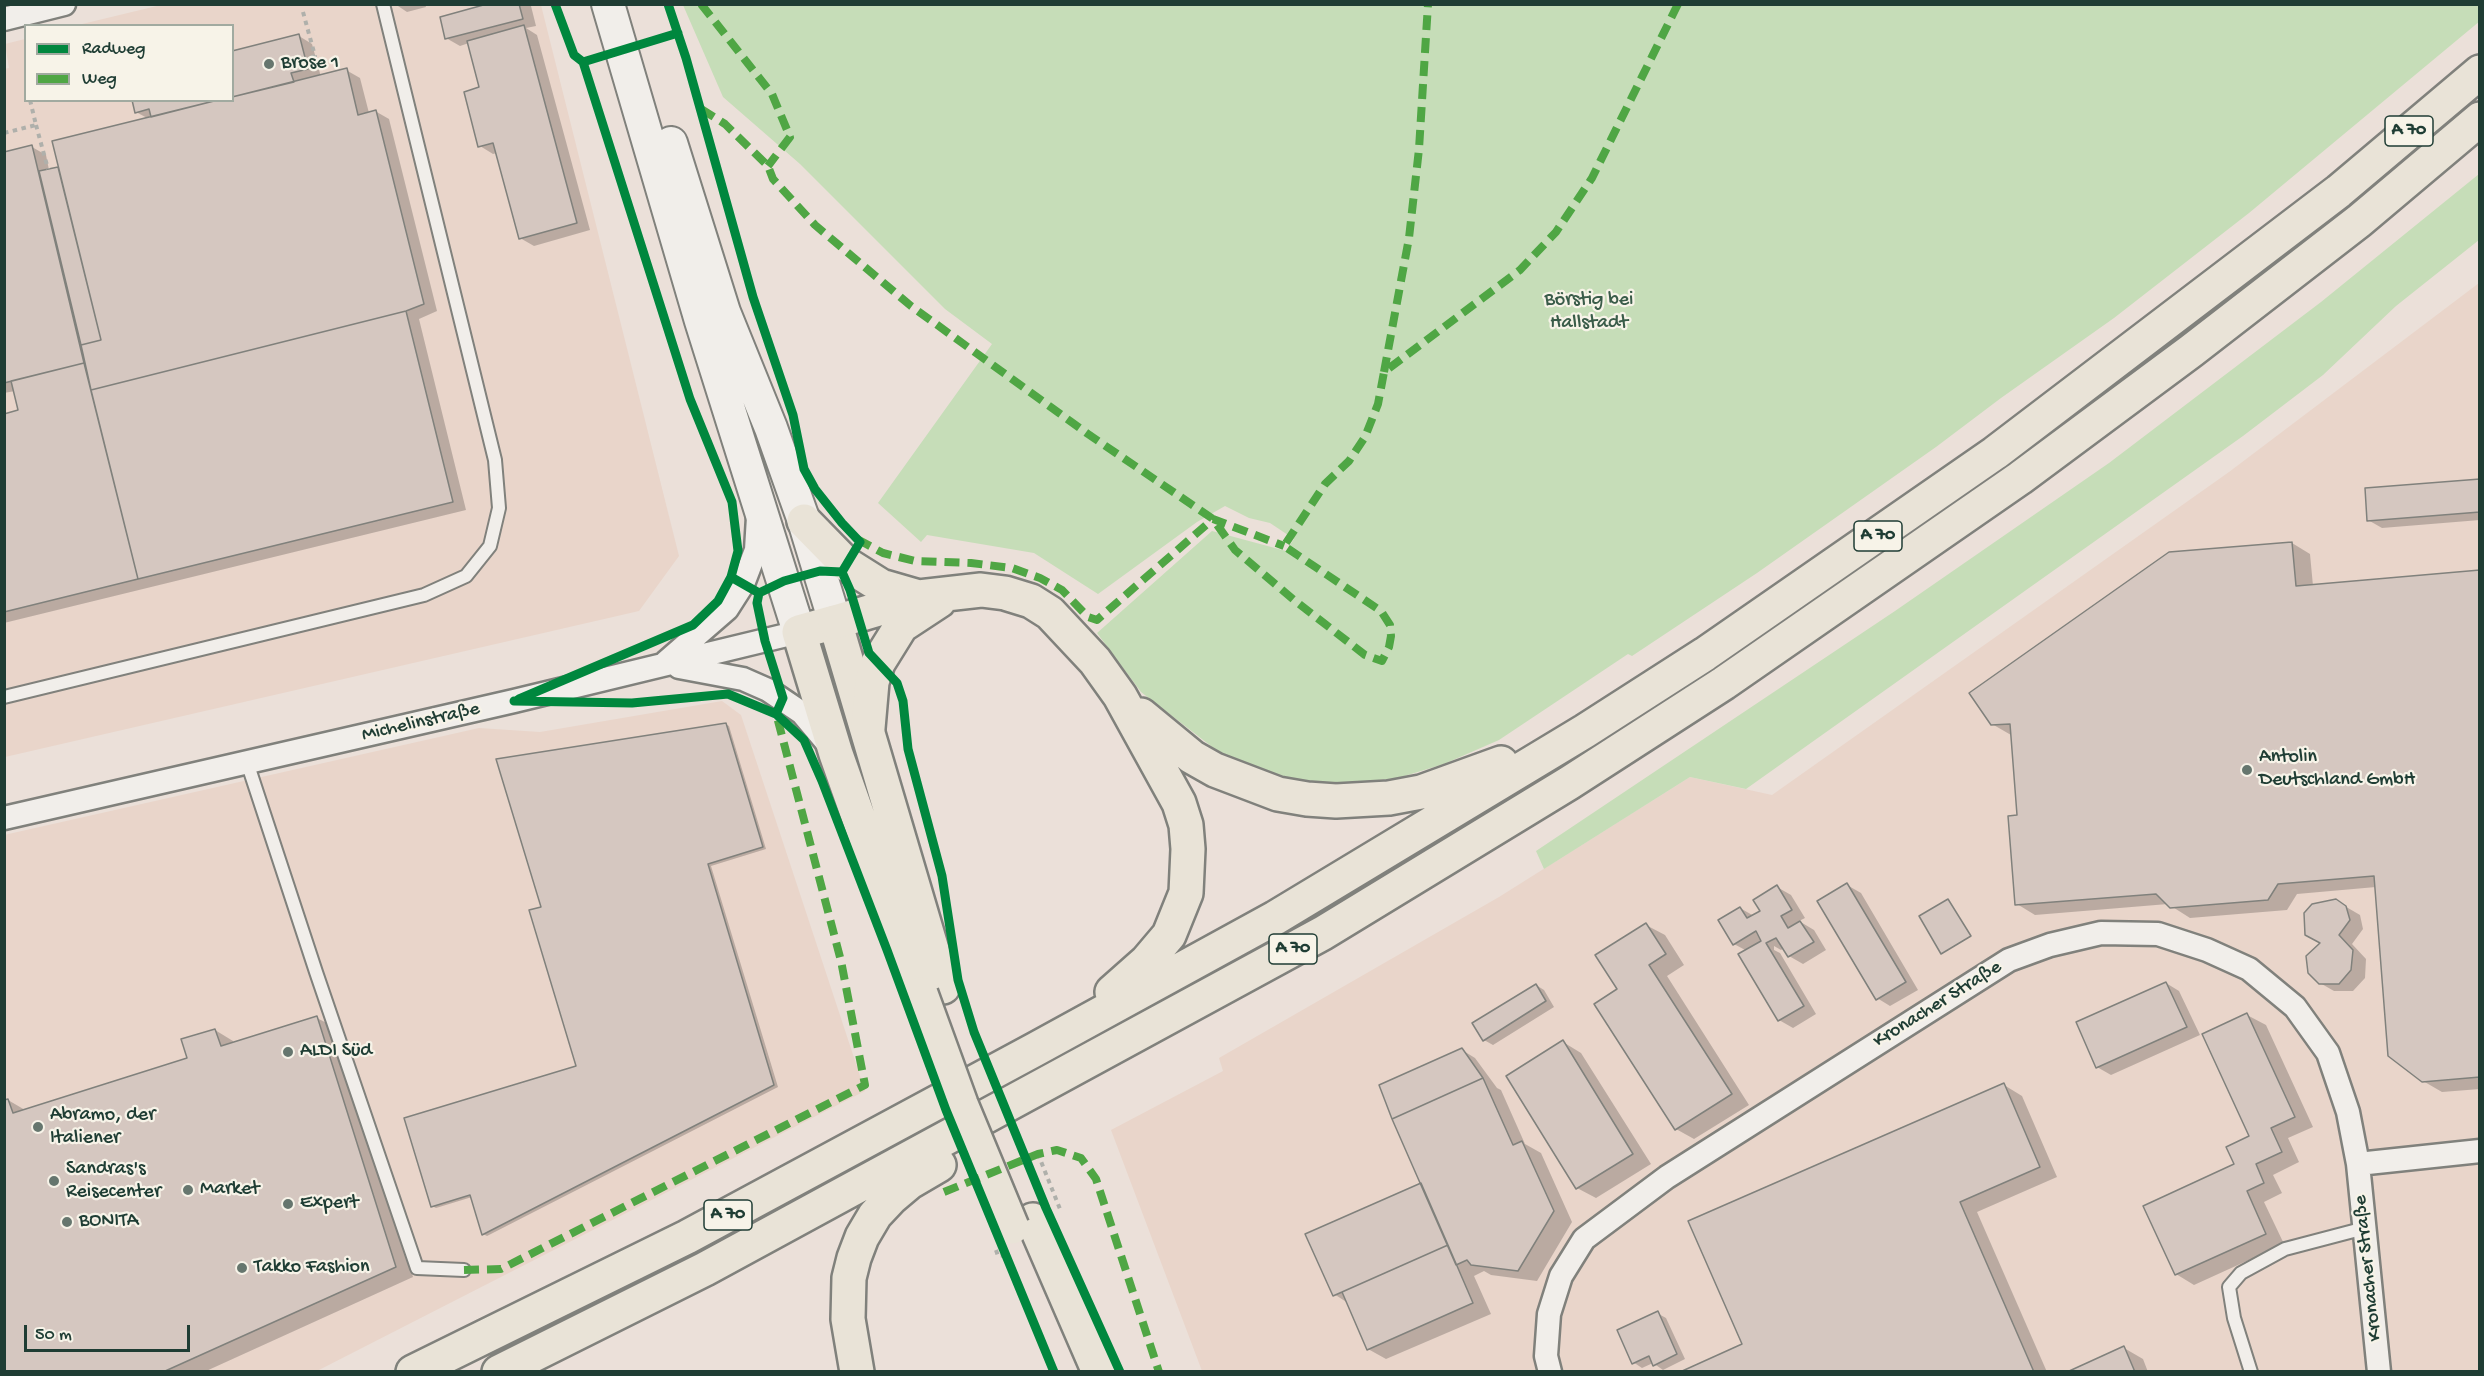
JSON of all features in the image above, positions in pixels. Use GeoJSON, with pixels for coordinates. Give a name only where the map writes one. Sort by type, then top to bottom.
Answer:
{"type":"FeatureCollection","features":[{"type":"Feature","properties":{"kind":"main road"},"geometry":{"type":"LineString","coordinates":[[608,4],[701,321],[836,754],[932,991],[981,1094],[1022,1234],[1075,1371]]}},
{"type":"Feature","properties":{"kind":"main road"},"geometry":{"type":"LineString","coordinates":[[628,4],[724,312],[771,428],[804,521],[868,728],[932,991]]}},
{"type":"Feature","properties":{"kind":"main road","name":"A 70"},"geometry":{"type":"LineString","coordinates":[[413,1371],[687,1237],[1036,1049],[1275,918],[1586,731],[1724,641],[1995,453],[2339,191],[2480,72]]}},
{"type":"Feature","properties":{"kind":"main road","name":"A 70"},"geometry":{"type":"LineString","coordinates":[[499,1371],[705,1269],[1323,933],[1569,783],[1724,683],[2020,478],[2191,351],[2359,221],[2480,119]]}},
{"type":"Feature","properties":{"kind":"main road"},"geometry":{"type":"LineString","coordinates":[[804,521],[846,564],[881,586],[918,597],[981,590],[1005,593],[1031,601],[1050,613],[1069,631],[1120,696],[1156,730],[1199,762],[1244,783],[1278,794],[1307,799],[1363,801],[1421,792],[1586,731]]}},
{"type":"Feature","properties":{"kind":"main road"},"geometry":{"type":"LineString","coordinates":[[868,728],[872,682],[878,663],[901,627],[951,593]]}},
{"type":"Feature","properties":{"kind":"main road","name":"Michelinstraße"},"geometry":{"type":"LineString","coordinates":[[799,632],[918,597]]}},
{"type":"Feature","properties":{"kind":"main road"},"geometry":{"type":"LineString","coordinates":[[1036,1049],[1113,992],[1148,961],[1169,935],[1186,893],[1188,849],[1186,825],[1179,803],[1120,696]]}},
{"type":"Feature","properties":{"kind":"main road"},"geometry":{"type":"LineString","coordinates":[[857,1371],[848,1319],[848,1296],[854,1258],[862,1237],[875,1215],[891,1198],[910,1182],[959,1154],[1010,1104]]}},
{"type":"Feature","properties":{"kind":"main road"},"geometry":{"type":"LineString","coordinates":[[1022,1234],[1099,1371]]}},
{"type":"Feature","properties":{"kind":"street"},"geometry":{"type":"LineString","coordinates":[[4,19],[64,4]]}},
{"type":"Feature","properties":{"kind":"street"},"geometry":{"type":"LineString","coordinates":[[663,665],[727,609],[744,584],[756,550],[759,501]]}},
{"type":"Feature","properties":{"kind":"street","name":"Michelinstraße"},"geometry":{"type":"LineString","coordinates":[[4,818],[799,632]]}},
{"type":"Feature","properties":{"kind":"street"},"geometry":{"type":"LineString","coordinates":[[663,665],[704,670],[743,679],[768,690],[802,713],[836,754]]}},
{"type":"Feature","properties":{"kind":"street","name":"Kronacher Straße"},"geometry":{"type":"LineString","coordinates":[[1550,1371],[1546,1356],[1549,1314],[1561,1276],[1584,1239],[1667,1177],[2009,960],[2050,945],[2101,933],[2158,934],[2207,950],[2249,969],[2295,1006],[2328,1053],[2348,1112],[2358,1164],[2379,1371]]}},
{"type":"Feature","properties":{"kind":"street"},"geometry":{"type":"LineString","coordinates":[[2358,1164],[2480,1151]]}},
{"type":"Feature","properties":{"kind":"lane"},"geometry":{"type":"LineString","coordinates":[[4,697],[424,595],[466,576],[490,546],[499,508],[495,460],[383,4]]}},
{"type":"Feature","properties":{"kind":"lane"},"geometry":{"type":"LineString","coordinates":[[248,762],[316,972],[417,1268],[464,1270]]}},
{"type":"Feature","properties":{"kind":"lane"},"geometry":{"type":"LineString","coordinates":[[2251,1371],[2234,1318],[2229,1287],[2241,1273],[2285,1249],[2365,1228]]}},
{"type":"Feature","properties":{"kind":"path"},"geometry":{"type":"LineString","coordinates":[[303,12],[315,56],[305,59]]}},
{"type":"Feature","properties":{"kind":"path"},"geometry":{"type":"LineString","coordinates":[[30,102],[48,169]]}},
{"type":"Feature","properties":{"kind":"path"},"geometry":{"type":"LineString","coordinates":[[4,133],[36,125]]}},
{"type":"Feature","properties":{"kind":"path"},"geometry":{"type":"LineString","coordinates":[[1022,1234],[1038,1154]]}},
{"type":"Feature","properties":{"kind":"shaded area"},"geometry":{"type":"Polygon","coordinates":[[[161,5],[541,5],[679,556],[639,611],[5,757],[4,69],[9,68],[5,44],[24,39],[24,102],[234,102],[234,24],[82,24],[161,5]]]}},
{"type":"Feature","properties":{"kind":"shaded area"},"geometry":{"type":"Polygon","coordinates":[[[2479,283],[2479,1371],[1202,1371],[1111,1130],[1223,1071],[1219,1058],[1499,897],[1690,777],[1772,795],[2229,472],[2479,283]]]}},
{"type":"Feature","properties":{"kind":"shaded area"},"geometry":{"type":"Polygon","coordinates":[[[722,701],[741,715],[865,1091],[317,1371],[5,1371],[4,835],[479,728],[540,732],[722,701]]]}},
{"type":"Feature","properties":{"kind":"green space","name":"Börstig bei Hallstadt"},"geometry":{"type":"Polygon","coordinates":[[[2479,4],[2480,21],[2249,213],[2114,318],[1757,573],[1632,656],[1628,654],[1499,740],[1444,764],[1398,778],[1342,784],[1308,782],[1271,773],[1220,753],[1141,692],[1097,633],[1212,531],[1286,551],[1294,539],[1270,523],[1249,518],[1225,506],[1197,522],[1098,594],[1034,553],[927,535],[921,542],[878,503],[992,344],[945,309],[800,164],[723,97],[683,5],[2479,4]]]}},
{"type":"Feature","properties":{"kind":"green space"},"geometry":{"type":"Polygon","coordinates":[[[2479,174],[2479,240],[2396,306],[2323,375],[2243,436],[1746,789],[1690,777],[1544,869],[1536,851],[1895,611],[2109,463],[2321,302],[2479,174]]]}},
{"type":"Feature","properties":{"kind":"building"},"geometry":{"type":"Polygon","coordinates":[[[487,4],[519,4],[523,19],[445,39],[440,17],[487,4]]]}},
{"type":"Feature","properties":{"kind":"building"},"geometry":{"type":"Polygon","coordinates":[[[524,25],[577,223],[519,239],[493,143],[478,147],[464,92],[479,87],[467,41],[524,25]]]}},
{"type":"Feature","properties":{"kind":"building","name":"Brose 1"},"geometry":{"type":"Polygon","coordinates":[[[299,34],[308,69],[291,73],[294,82],[234,97],[234,50],[299,34]]]}},
{"type":"Feature","properties":{"kind":"building"},"geometry":{"type":"Polygon","coordinates":[[[347,68],[358,115],[376,110],[424,304],[406,311],[91,390],[81,345],[101,340],[52,141],[210,102],[234,102],[234,96],[347,68]]]}},
{"type":"Feature","properties":{"kind":"building"},"geometry":{"type":"Polygon","coordinates":[[[132,102],[210,102],[151,117],[149,109],[135,113],[132,102]]]}},
{"type":"Feature","properties":{"kind":"building"},"geometry":{"type":"Polygon","coordinates":[[[32,145],[84,363],[4,383],[4,152],[32,145]]]}},
{"type":"Feature","properties":{"kind":"building"},"geometry":{"type":"Polygon","coordinates":[[[58,167],[101,340],[81,345],[39,171],[58,167]]]}},
{"type":"Feature","properties":{"kind":"building"},"geometry":{"type":"Polygon","coordinates":[[[406,311],[453,502],[138,579],[91,390],[406,311]]]}},
{"type":"Feature","properties":{"kind":"building"},"geometry":{"type":"Polygon","coordinates":[[[84,363],[138,579],[4,612],[4,414],[18,410],[11,381],[84,363]]]}},
{"type":"Feature","properties":{"kind":"building"},"geometry":{"type":"Polygon","coordinates":[[[2480,479],[2480,512],[2367,521],[2365,488],[2480,479]]]}},
{"type":"Feature","properties":{"kind":"building","name":"Antolin Deutschland GmbH"},"geometry":{"type":"Polygon","coordinates":[[[2292,542],[2296,586],[2480,570],[2480,1077],[2422,1082],[2388,1056],[2374,876],[2278,884],[2268,900],[2170,908],[2156,894],[2015,905],[2008,816],[2017,815],[2010,724],[1991,725],[1969,693],[2169,552],[2292,542]]]}},
{"type":"Feature","properties":{"kind":"building"},"geometry":{"type":"Polygon","coordinates":[[[726,723],[763,847],[708,864],[774,1085],[482,1235],[470,1195],[431,1207],[404,1118],[576,1066],[529,910],[541,907],[496,759],[726,723]]]}},
{"type":"Feature","properties":{"kind":"building"},"geometry":{"type":"Polygon","coordinates":[[[1847,883],[1906,982],[1876,1000],[1817,901],[1847,883]]]}},
{"type":"Feature","properties":{"kind":"building"},"geometry":{"type":"Polygon","coordinates":[[[1777,885],[1792,910],[1781,916],[1788,928],[1800,921],[1814,942],[1788,957],[1776,938],[1766,943],[1804,1006],[1778,1021],[1738,954],[1761,941],[1756,931],[1733,945],[1718,920],[1740,907],[1747,918],[1760,911],[1753,900],[1777,885]]]}},
{"type":"Feature","properties":{"kind":"building"},"geometry":{"type":"Polygon","coordinates":[[[1948,899],[1971,936],[1941,954],[1919,916],[1948,899]]]}},
{"type":"Feature","properties":{"kind":"building"},"geometry":{"type":"Polygon","coordinates":[[[2336,899],[2346,906],[2350,920],[2339,935],[2353,950],[2351,970],[2339,984],[2319,984],[2308,973],[2306,956],[2320,943],[2305,935],[2304,913],[2312,904],[2336,899]]]}},
{"type":"Feature","properties":{"kind":"building"},"geometry":{"type":"Polygon","coordinates":[[[1646,923],[1666,954],[1649,965],[1732,1094],[1675,1130],[1594,1004],[1617,989],[1595,955],[1646,923]]]}},
{"type":"Feature","properties":{"kind":"building"},"geometry":{"type":"Polygon","coordinates":[[[2166,982],[2187,1027],[2096,1068],[2076,1022],[2166,982]]]}},
{"type":"Feature","properties":{"kind":"building"},"geometry":{"type":"Polygon","coordinates":[[[1536,984],[1546,1001],[1483,1041],[1472,1023],[1536,984]]]}},
{"type":"Feature","properties":{"kind":"building"},"geometry":{"type":"Polygon","coordinates":[[[2247,1013],[2295,1117],[2271,1128],[2282,1152],[2256,1164],[2264,1183],[2247,1191],[2266,1234],[2175,1275],[2143,1206],[2234,1164],[2226,1147],[2249,1136],[2202,1034],[2247,1013]]]}},
{"type":"Feature","properties":{"kind":"building","name":"Market"},"geometry":{"type":"Polygon","coordinates":[[[317,1016],[396,1267],[163,1372],[4,1372],[4,1100],[8,1099],[13,1113],[187,1058],[181,1039],[215,1029],[221,1046],[317,1016]]]}},
{"type":"Feature","properties":{"kind":"building"},"geometry":{"type":"Polygon","coordinates":[[[1563,1040],[1633,1154],[1576,1189],[1506,1076],[1563,1040]]]}},
{"type":"Feature","properties":{"kind":"building"},"geometry":{"type":"Polygon","coordinates":[[[1462,1048],[1483,1078],[1392,1119],[1379,1085],[1462,1048]]]}},
{"type":"Feature","properties":{"kind":"building"},"geometry":{"type":"Polygon","coordinates":[[[1483,1078],[1513,1145],[1522,1141],[1554,1211],[1518,1271],[1471,1265],[1467,1260],[1456,1265],[1392,1119],[1483,1078]]]}},
{"type":"Feature","properties":{"kind":"building"},"geometry":{"type":"Polygon","coordinates":[[[2004,1083],[2040,1167],[1960,1202],[2034,1372],[1680,1372],[1742,1344],[1688,1221],[2004,1083]]]}},
{"type":"Feature","properties":{"kind":"building"},"geometry":{"type":"Polygon","coordinates":[[[1421,1183],[1448,1245],[1333,1296],[1305,1234],[1421,1183]]]}},
{"type":"Feature","properties":{"kind":"building"},"geometry":{"type":"Polygon","coordinates":[[[1448,1245],[1473,1303],[1367,1350],[1342,1292],[1448,1245]]]}},
{"type":"Feature","properties":{"kind":"building"},"geometry":{"type":"Polygon","coordinates":[[[1658,1311],[1677,1354],[1653,1366],[1649,1356],[1632,1364],[1617,1330],[1658,1311]]]}},
{"type":"Feature","properties":{"kind":"building"},"geometry":{"type":"Polygon","coordinates":[[[2124,1346],[2135,1372],[2067,1372],[2124,1346]]]}},
{"type":"Feature","properties":{"kind":"marked path"},"geometry":{"type":"LineString","coordinates":[[701,4],[772,94],[790,137],[768,166]]}},
{"type":"Feature","properties":{"kind":"marked path"},"geometry":{"type":"LineString","coordinates":[[1384,372],[1409,238],[1419,149],[1428,4]]}},
{"type":"Feature","properties":{"kind":"marked path"},"geometry":{"type":"LineString","coordinates":[[701,109],[725,124],[768,166],[773,179],[815,225],[911,306],[1088,434],[1213,519],[1235,550],[1294,600],[1365,655],[1382,661],[1389,647],[1391,636],[1390,625],[1381,611],[1284,546],[1325,484],[1349,461],[1365,437],[1378,404],[1384,372],[1520,270],[1556,232],[1592,178],[1678,4]]}},
{"type":"Feature","properties":{"kind":"marked path"},"geometry":{"type":"LineString","coordinates":[[857,539],[883,553],[915,561],[971,563],[1012,568],[1040,578],[1062,590],[1088,617],[1097,620],[1213,519],[1284,546]]}},
{"type":"Feature","properties":{"kind":"marked path"},"geometry":{"type":"LineString","coordinates":[[464,1270],[501,1269],[865,1085],[841,961],[777,717]]}},
{"type":"Feature","properties":{"kind":"marked path"},"geometry":{"type":"LineString","coordinates":[[944,1192],[1038,1154],[1057,1150],[1081,1158],[1096,1179],[1159,1372]]}},
{"type":"Feature","properties":{"kind":"cycle path"},"geometry":{"type":"LineString","coordinates":[[519,699],[693,625],[718,601],[731,577],[738,551],[732,502],[690,399],[583,62],[574,55],[555,4]]}},
{"type":"Feature","properties":{"kind":"cycle path"},"geometry":{"type":"LineString","coordinates":[[668,4],[686,58],[753,297],[793,415],[804,469],[815,489],[860,542],[842,572],[820,571],[784,581],[759,593],[731,577]]}},
{"type":"Feature","properties":{"kind":"cycle path"},"geometry":{"type":"LineString","coordinates":[[583,62],[678,33]]}},
{"type":"Feature","properties":{"kind":"cycle path"},"geometry":{"type":"LineString","coordinates":[[842,572],[850,590],[869,653],[897,683],[903,701],[908,749],[942,876],[958,980],[974,1032],[1046,1208],[1120,1372]]}},
{"type":"Feature","properties":{"kind":"cycle path"},"geometry":{"type":"LineString","coordinates":[[759,593],[757,603],[765,641],[783,698],[776,714]]}},
{"type":"Feature","properties":{"kind":"cycle path"},"geometry":{"type":"LineString","coordinates":[[514,701],[632,703],[728,694],[776,714],[804,740],[887,950],[946,1110],[1054,1372]]}},
{"type":"Feature","properties":{"kind":"place","name":"Brose 1"},"geometry":{"type":"Point","coordinates":[269,64]}},
{"type":"Feature","properties":{"kind":"place","name":"Antolin Deutschland GmbH"},"geometry":{"type":"Point","coordinates":[2247,770]}},
{"type":"Feature","properties":{"kind":"place","name":"ALDI Süd"},"geometry":{"type":"Point","coordinates":[288,1052]}},
{"type":"Feature","properties":{"kind":"place","name":"Abramo, der Italiener"},"geometry":{"type":"Point","coordinates":[38,1127]}},
{"type":"Feature","properties":{"kind":"place","name":"Sandras's Reisecenter"},"geometry":{"type":"Point","coordinates":[54,1181]}},
{"type":"Feature","properties":{"kind":"place","name":"Market"},"geometry":{"type":"Point","coordinates":[188,1190]}},
{"type":"Feature","properties":{"kind":"place","name":"Expert"},"geometry":{"type":"Point","coordinates":[288,1204]}},
{"type":"Feature","properties":{"kind":"place","name":"BONITA"},"geometry":{"type":"Point","coordinates":[67,1222]}},
{"type":"Feature","properties":{"kind":"place","name":"Takko Fashion"},"geometry":{"type":"Point","coordinates":[242,1268]}}]}
